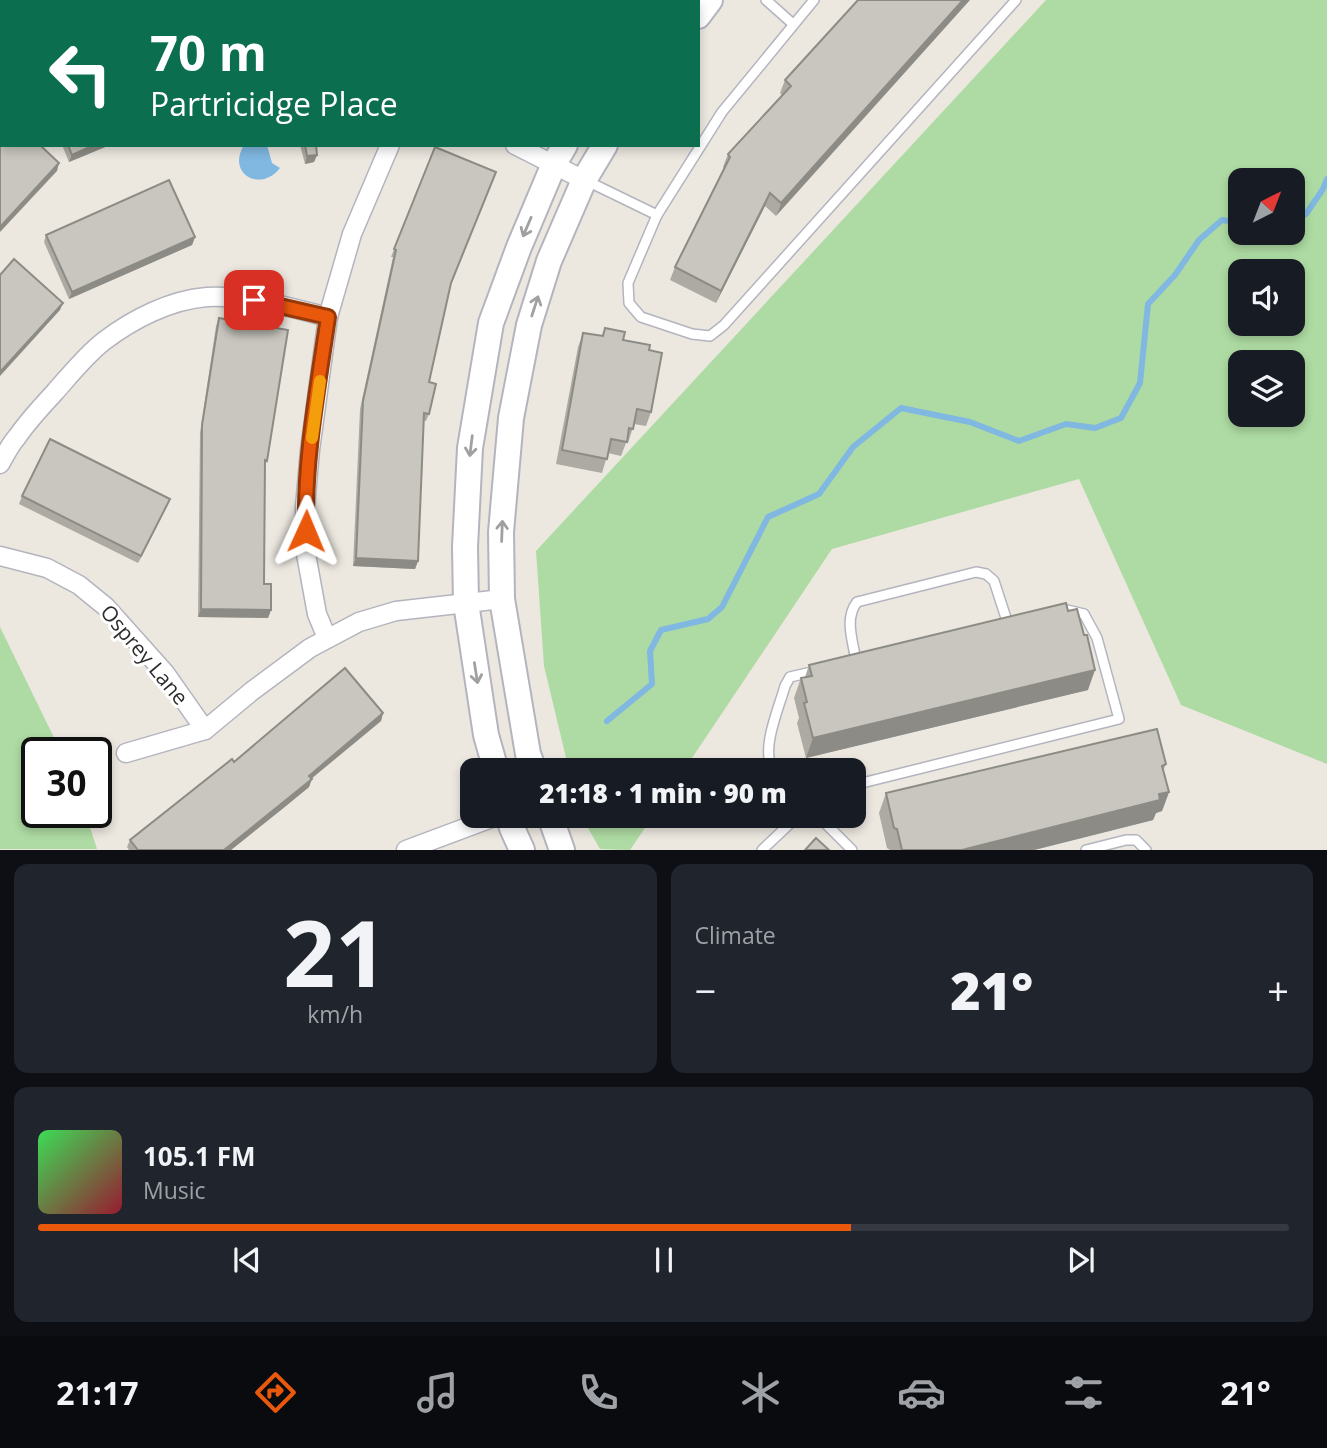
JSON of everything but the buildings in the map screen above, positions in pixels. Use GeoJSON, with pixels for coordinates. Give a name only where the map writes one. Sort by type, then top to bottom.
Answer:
{"type":"FeatureCollection","features":[{"type":"Feature","properties":{"kind":"street"},"geometry":{"type":"LineString","coordinates":[[327,638],[317,614],[306,554],[305,507],[310,450],[328,317],[352,234],[389,147]]}},
{"type":"Feature","properties":{"kind":"street"},"geometry":{"type":"LineString","coordinates":[[524,147],[559,155],[584,180]]}},
{"type":"Feature","properties":{"kind":"street"},"geometry":{"type":"LineString","coordinates":[[530,758],[502,599],[501,532],[510,430],[529,325],[549,261],[584,180],[604,147]]}},
{"type":"Feature","properties":{"kind":"street"},"geometry":{"type":"LineString","coordinates":[[493,758],[486,735],[466,603],[465,547],[470,448],[491,323],[519,247],[559,155]]}},
{"type":"Feature","properties":{"kind":"street"},"geometry":{"type":"LineString","coordinates":[[0,464],[22,430],[74,370],[102,343],[129,324],[158,309],[205,298],[238,298],[328,317]]}},
{"type":"Feature","properties":{"kind":"street","name":"Osprey Lane"},"geometry":{"type":"LineString","coordinates":[[0,556],[47,568],[79,585],[106,607],[165,673],[205,730]]}},
{"type":"Feature","properties":{"kind":"street"},"geometry":{"type":"LineString","coordinates":[[126,753],[205,730],[288,664],[327,638],[359,622],[397,611],[502,599]]}},
{"type":"Feature","properties":{"kind":"street"},"geometry":{"type":"LineString","coordinates":[[406,849],[464,828]]}},
{"type":"Feature","properties":{"kind":"street"},"geometry":{"type":"LineString","coordinates":[[512,828],[522,849]]}},
{"type":"Feature","properties":{"kind":"street"},"geometry":{"type":"LineString","coordinates":[[554,828],[562,849]]}},
{"type":"Feature","properties":{"kind":"lane"},"geometry":{"type":"LineString","coordinates":[[766,0],[793,24]]}},
{"type":"Feature","properties":{"kind":"lane"},"geometry":{"type":"LineString","coordinates":[[700,146],[722,111],[814,0]]}},
{"type":"Feature","properties":{"kind":"lane"},"geometry":{"type":"LineString","coordinates":[[700,147],[657,215],[628,283],[629,303],[641,317],[692,334],[710,336],[724,325],[1016,0]]}},
{"type":"Feature","properties":{"kind":"lane"},"geometry":{"type":"LineString","coordinates":[[584,180],[657,215]]}},
{"type":"Feature","properties":{"kind":"lane"},"geometry":{"type":"LineString","coordinates":[[843,664],[860,660],[849,619],[857,602],[976,572],[986,574],[994,581],[1008,624]]}},
{"type":"Feature","properties":{"kind":"lane"},"geometry":{"type":"LineString","coordinates":[[866,782],[1119,719],[1097,638],[1084,614],[1067,610],[1044,616]]}},
{"type":"Feature","properties":{"kind":"lane"},"geometry":{"type":"LineString","coordinates":[[995,627],[1020,621]]}},
{"type":"Feature","properties":{"kind":"lane"},"geometry":{"type":"LineString","coordinates":[[768,758],[767,749],[790,677],[830,667]]}},
{"type":"Feature","properties":{"kind":"lane"},"geometry":{"type":"LineString","coordinates":[[762,849],[784,828]]}},
{"type":"Feature","properties":{"kind":"lane"},"geometry":{"type":"LineString","coordinates":[[830,828],[852,849]]}},
{"type":"Feature","properties":{"kind":"lane"},"geometry":{"type":"LineString","coordinates":[[1086,849],[1126,840],[1136,840],[1146,849]]}},
{"type":"Feature","properties":{"kind":"green space"},"geometry":{"type":"Polygon","coordinates":[[[1046,0],[1327,0],[1327,764],[1181,705],[1079,479],[832,549],[692,758],[566,758],[544,666],[536,551],[1046,0]]]}},
{"type":"Feature","properties":{"kind":"green space"},"geometry":{"type":"Polygon","coordinates":[[[0,627],[54,737],[21,737],[21,828],[90,828],[97,849],[0,849],[0,627]]]}},
{"type":"Feature","properties":{"kind":"green space"},"geometry":{"type":"Polygon","coordinates":[[[588,828],[645,828],[630,850],[600,849],[588,828]]]}},
{"type":"Feature","properties":{"kind":"water"},"geometry":{"type":"Polygon","coordinates":[[[243,147],[268,147],[272,163],[280,168],[264,179],[248,177],[239,164],[243,147]]]}},
{"type":"Feature","properties":{"kind":"waterway"},"geometry":{"type":"LineString","coordinates":[[1306,214],[1327,179]]}},
{"type":"Feature","properties":{"kind":"waterway"},"geometry":{"type":"LineString","coordinates":[[607,721],[652,684],[650,651],[661,630],[708,619],[722,607],[768,517],[819,494],[853,447],[901,408],[970,422],[1019,441],[1066,424],[1095,428],[1121,418],[1140,383],[1148,304],[1175,275],[1199,240],[1222,220],[1228,221]]}},
{"type":"Feature","properties":{"kind":"slow traffic"},"geometry":{"type":"LineString","coordinates":[[312,438],[320,381]]}},
{"type":"Feature","properties":{"kind":"route"},"geometry":{"type":"LineString","coordinates":[[254,300],[328,317],[310,450],[305,507],[306,531]]}}]}
